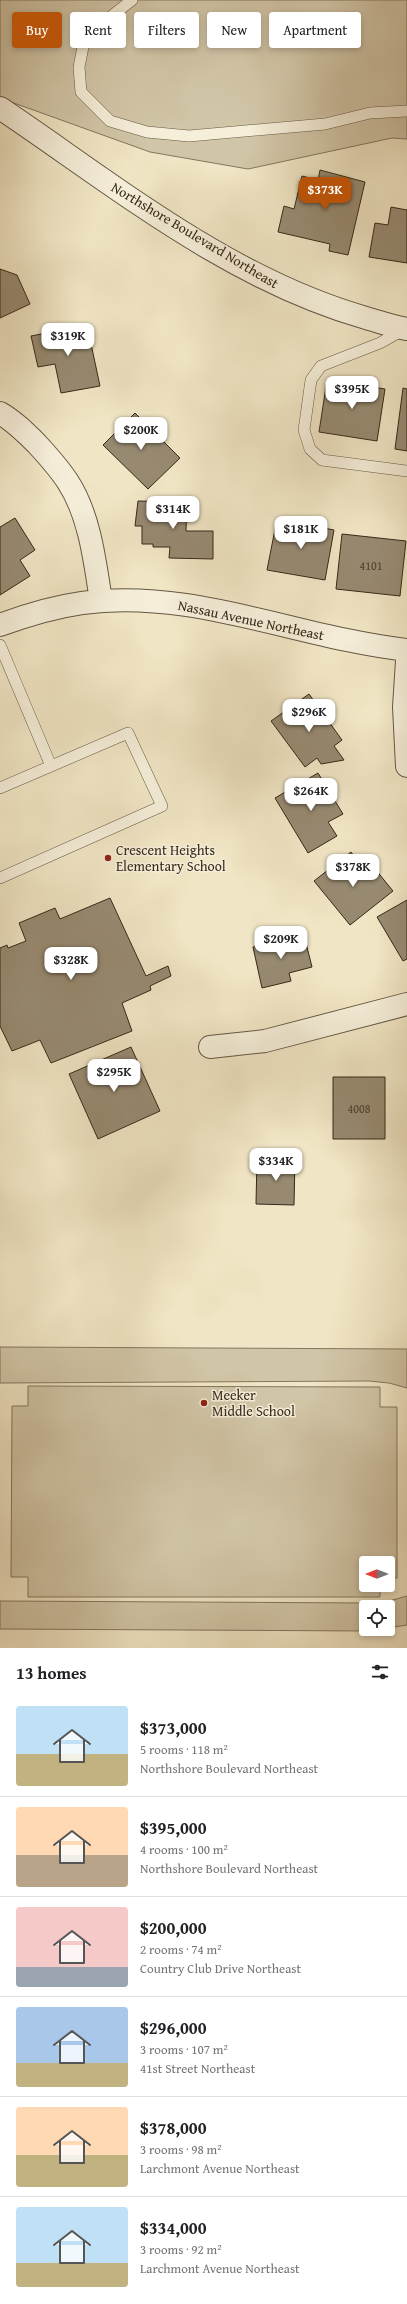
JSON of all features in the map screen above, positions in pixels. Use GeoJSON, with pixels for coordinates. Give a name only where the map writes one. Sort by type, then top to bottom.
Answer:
{"type":"FeatureCollection","features":[{"type":"Feature","properties":{"kind":"street","name":"Northshore Boulevard Northeast"},"geometry":{"type":"LineString","coordinates":[[0,108],[73,157],[132,200],[273,284],[339,310],[406,329]]}},
{"type":"Feature","properties":{"kind":"street"},"geometry":{"type":"LineString","coordinates":[[0,413],[24,432],[47,455],[69,482],[83,516],[92,544],[101,601]]}},
{"type":"Feature","properties":{"kind":"street","name":"Nassau Avenue Northeast"},"geometry":{"type":"LineString","coordinates":[[0,625],[33,613],[81,603],[101,601],[152,601],[224,611],[338,638],[407,650]]}},
{"type":"Feature","properties":{"kind":"street"},"geometry":{"type":"LineString","coordinates":[[407,661],[404,707],[407,766]]}},
{"type":"Feature","properties":{"kind":"street"},"geometry":{"type":"LineString","coordinates":[[210,1047],[265,1041],[407,1004]]}},
{"type":"Feature","properties":{"kind":"lane"},"geometry":{"type":"LineString","coordinates":[[132,0],[85,37],[79,67],[81,92],[110,121],[147,132],[189,136],[325,124],[370,113],[407,111]]}},
{"type":"Feature","properties":{"kind":"lane"},"geometry":{"type":"LineString","coordinates":[[406,329],[380,343],[321,366],[310,380],[304,430],[310,449],[322,460],[407,471]]}},
{"type":"Feature","properties":{"kind":"lane"},"geometry":{"type":"LineString","coordinates":[[0,645],[51,766]]}},
{"type":"Feature","properties":{"kind":"lane"},"geometry":{"type":"LineString","coordinates":[[0,788],[128,734],[162,806],[0,878]]}},
{"type":"Feature","properties":{"kind":"shaded area"},"geometry":{"type":"Polygon","coordinates":[[[0,0],[407,0],[407,139],[392,138],[248,169],[150,152],[0,98],[0,0]]]}},
{"type":"Feature","properties":{"kind":"shaded area"},"geometry":{"type":"Polygon","coordinates":[[[0,1347],[407,1349],[407,1388],[389,1383],[369,1381],[0,1383],[0,1347]]]}},
{"type":"Feature","properties":{"kind":"shaded area"},"geometry":{"type":"Polygon","coordinates":[[[28,1386],[380,1387],[380,1407],[397,1407],[397,1578],[395,1578],[395,1556],[359,1556],[359,1592],[380,1592],[380,1597],[28,1597],[28,1577],[11,1577],[12,1406],[28,1406],[28,1386]]]}},
{"type":"Feature","properties":{"kind":"shaded area"},"geometry":{"type":"Polygon","coordinates":[[[407,1596],[407,1625],[395,1627],[395,1600],[393,1600],[407,1596]]]}},
{"type":"Feature","properties":{"kind":"shaded area"},"geometry":{"type":"Polygon","coordinates":[[[0,1601],[359,1603],[359,1631],[0,1629],[0,1601]]]}},
{"type":"Feature","properties":{"kind":"building"},"geometry":{"type":"Polygon","coordinates":[[[320,170],[365,182],[348,255],[329,251],[330,244],[278,232],[284,206],[294,209],[302,176],[318,180],[320,170]]]}},
{"type":"Feature","properties":{"kind":"building"},"geometry":{"type":"Polygon","coordinates":[[[391,207],[407,210],[407,263],[369,257],[375,223],[388,225],[391,207]]]}},
{"type":"Feature","properties":{"kind":"building"},"geometry":{"type":"Polygon","coordinates":[[[0,269],[17,275],[30,304],[0,318],[0,269]]]}},
{"type":"Feature","properties":{"kind":"building"},"geometry":{"type":"Polygon","coordinates":[[[87,325],[100,386],[61,393],[55,364],[38,367],[31,336],[87,325]]]}},
{"type":"Feature","properties":{"kind":"building"},"geometry":{"type":"Polygon","coordinates":[[[327,380],[385,389],[377,441],[319,432],[327,380]]]}},
{"type":"Feature","properties":{"kind":"building"},"geometry":{"type":"Polygon","coordinates":[[[403,388],[407,389],[407,451],[395,449],[403,388]]]}},
{"type":"Feature","properties":{"kind":"building"},"geometry":{"type":"Polygon","coordinates":[[[135,413],[180,458],[148,489],[103,445],[135,413]]]}},
{"type":"Feature","properties":{"kind":"building"},"geometry":{"type":"Polygon","coordinates":[[[138,501],[187,502],[186,531],[213,531],[213,559],[169,558],[170,547],[153,547],[153,544],[142,544],[142,526],[135,526],[138,501]]]}},
{"type":"Feature","properties":{"kind":"building"},"geometry":{"type":"Polygon","coordinates":[[[15,518],[35,550],[20,560],[30,576],[0,595],[0,527],[15,518]]]}},
{"type":"Feature","properties":{"kind":"building"},"geometry":{"type":"Polygon","coordinates":[[[277,519],[334,530],[325,580],[267,570],[277,519]]]}},
{"type":"Feature","properties":{"kind":"building"},"geometry":{"type":"Polygon","coordinates":[[[342,534],[406,541],[400,596],[336,589],[342,534]]]}},
{"type":"Feature","properties":{"kind":"building"},"geometry":{"type":"Polygon","coordinates":[[[309,694],[342,740],[334,746],[344,760],[321,764],[317,758],[305,767],[271,721],[309,694]]]}},
{"type":"Feature","properties":{"kind":"building"},"geometry":{"type":"Polygon","coordinates":[[[318,773],[343,814],[328,822],[337,836],[308,853],[275,798],[318,773]]]}},
{"type":"Feature","properties":{"kind":"building"},"geometry":{"type":"Polygon","coordinates":[[[351,852],[364,870],[371,864],[393,891],[350,925],[314,881],[351,852]]]}},
{"type":"Feature","properties":{"kind":"building"},"geometry":{"type":"Polygon","coordinates":[[[110,898],[146,976],[168,966],[171,976],[150,986],[151,990],[122,1003],[132,1031],[51,1063],[40,1040],[12,1051],[0,1026],[0,948],[7,945],[8,948],[26,941],[19,923],[55,908],[60,919],[110,898]]]}},
{"type":"Feature","properties":{"kind":"building"},"geometry":{"type":"Polygon","coordinates":[[[407,900],[407,959],[403,961],[377,917],[407,900]]]}},
{"type":"Feature","properties":{"kind":"building"},"geometry":{"type":"Polygon","coordinates":[[[304,935],[312,967],[289,973],[291,981],[262,988],[253,947],[304,935]]]}},
{"type":"Feature","properties":{"kind":"building"},"geometry":{"type":"Polygon","coordinates":[[[131,1047],[160,1111],[98,1139],[69,1074],[131,1047]]]}},
{"type":"Feature","properties":{"kind":"building"},"geometry":{"type":"Polygon","coordinates":[[[333,1077],[385,1077],[385,1139],[333,1139],[333,1077]]]}},
{"type":"Feature","properties":{"kind":"building"},"geometry":{"type":"Polygon","coordinates":[[[257,1158],[295,1159],[294,1205],[256,1204],[257,1158]]]}},
{"type":"Feature","properties":{"kind":"place","name":"Crescent Heights Elementary School"},"geometry":{"type":"Point","coordinates":[108,858]}},
{"type":"Feature","properties":{"kind":"place","name":"Meeker Middle School"},"geometry":{"type":"Point","coordinates":[204,1403]}}]}
